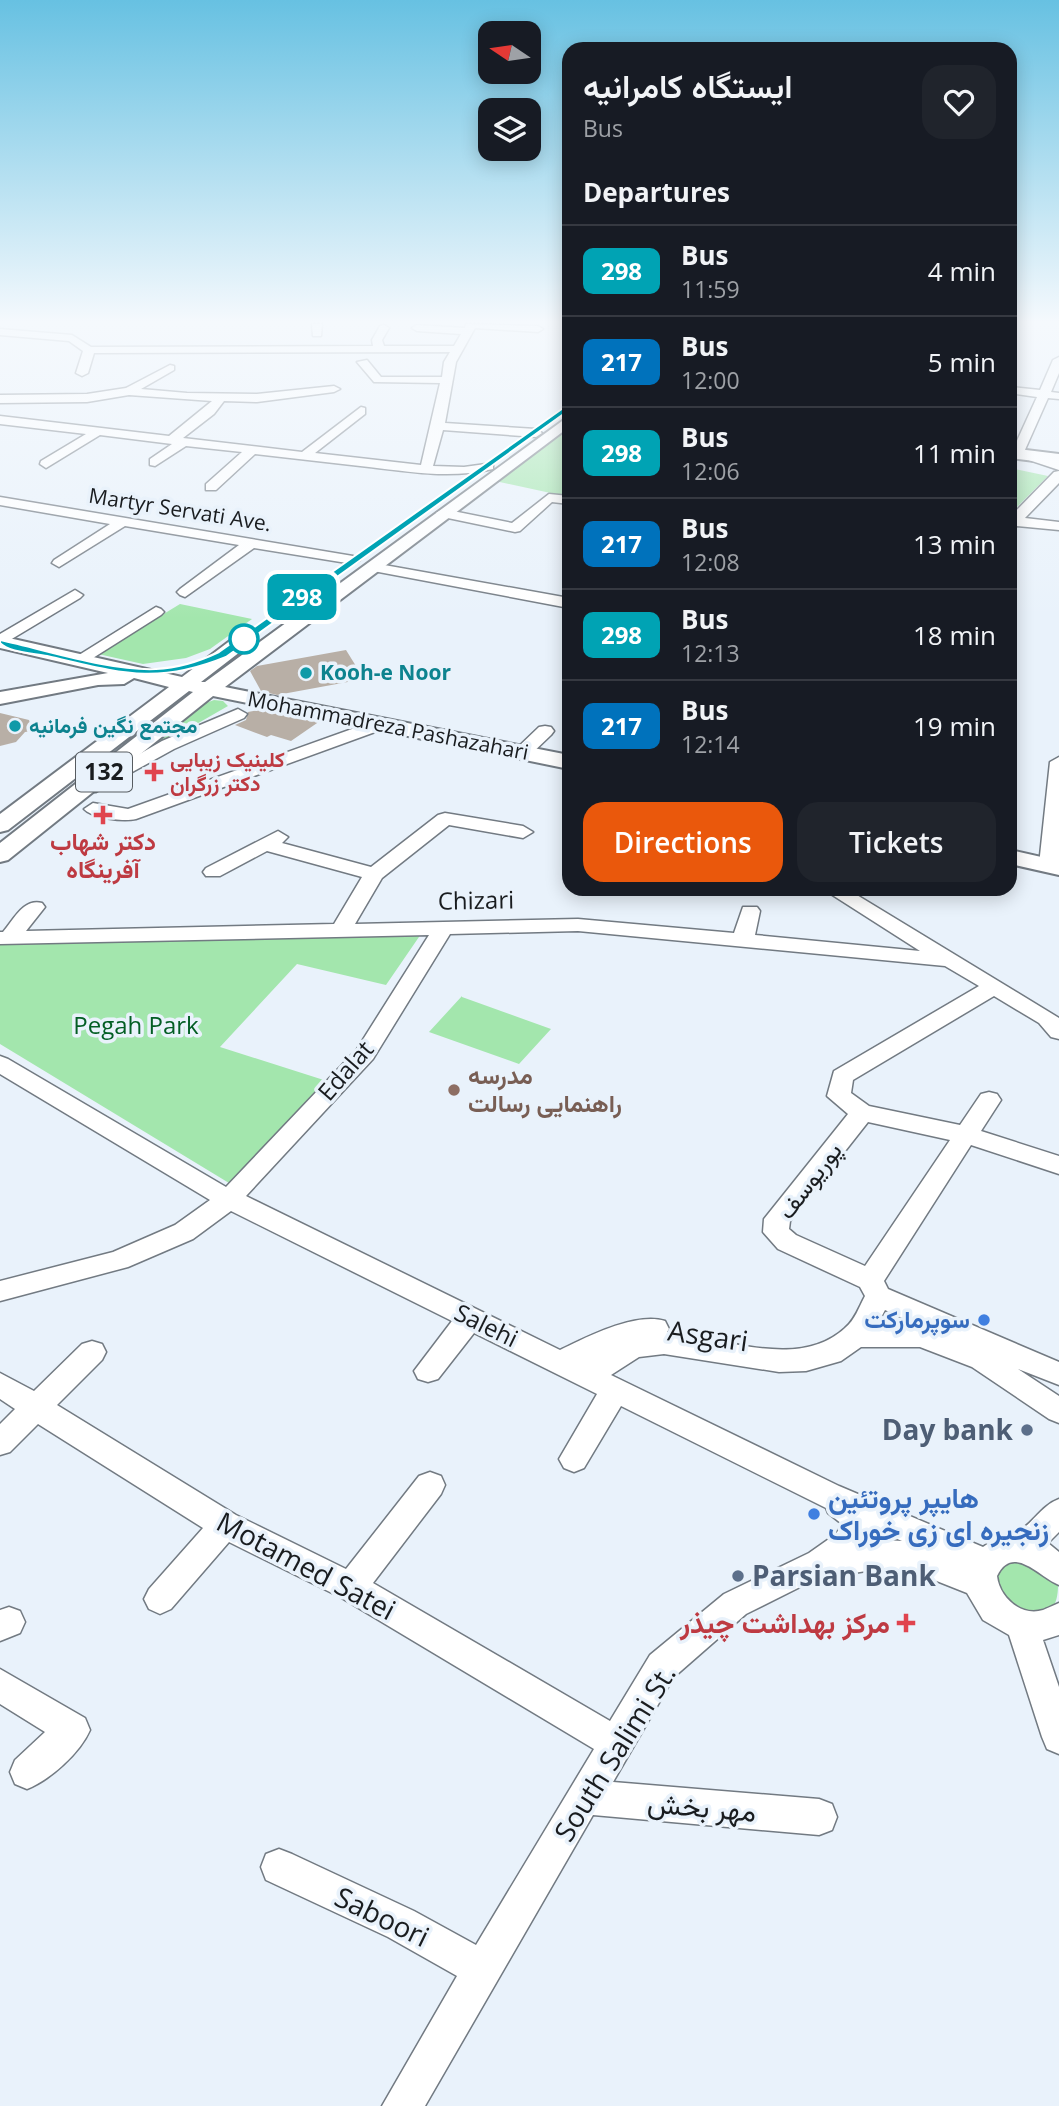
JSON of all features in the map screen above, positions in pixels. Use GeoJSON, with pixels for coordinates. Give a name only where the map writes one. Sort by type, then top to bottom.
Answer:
{"type":"FeatureCollection","features":[{"type":"Feature","properties":{"kind":"main road"},"geometry":{"type":"LineString","coordinates":[[208,690],[247,661],[339,581],[352,560],[549,422]]}},
{"type":"Feature","properties":{"kind":"main road"},"geometry":{"type":"LineString","coordinates":[[339,581],[373,567],[562,425]]}},
{"type":"Feature","properties":{"kind":"main road"},"geometry":{"type":"LineString","coordinates":[[1017,458],[1059,459]]}},
{"type":"Feature","properties":{"kind":"main road"},"geometry":{"type":"LineString","coordinates":[[1,643],[131,678],[182,684],[270,620]]}},
{"type":"Feature","properties":{"kind":"main road"},"geometry":{"type":"LineString","coordinates":[[223,654],[228,660],[247,661]]}},
{"type":"Feature","properties":{"kind":"main road"},"geometry":{"type":"LineString","coordinates":[[0,698],[92,668],[133,672],[179,670],[223,654]]}},
{"type":"Feature","properties":{"kind":"main road"},"geometry":{"type":"LineString","coordinates":[[133,672],[182,684]]}},
{"type":"Feature","properties":{"kind":"main road","name":"Mohammadreza Pashazahari"},"geometry":{"type":"LineString","coordinates":[[182,684],[562,761]]}},
{"type":"Feature","properties":{"kind":"main road","name":"132"},"geometry":{"type":"LineString","coordinates":[[0,825],[182,684]]}},
{"type":"Feature","properties":{"kind":"main road","name":"132"},"geometry":{"type":"LineString","coordinates":[[0,854],[84,802],[208,690]]}},
{"type":"Feature","properties":{"kind":"main road"},"geometry":{"type":"LineString","coordinates":[[0,847],[0,854]]}},
{"type":"Feature","properties":{"kind":"main road"},"geometry":{"type":"LineString","coordinates":[[1017,859],[1054,867]]}},
{"type":"Feature","properties":{"kind":"street"},"geometry":{"type":"LineString","coordinates":[[18,422],[177,441],[247,446],[304,456],[426,470],[464,471],[488,466]]}},
{"type":"Feature","properties":{"kind":"street"},"geometry":{"type":"LineString","coordinates":[[155,462],[198,422]]}},
{"type":"Feature","properties":{"kind":"street"},"geometry":{"type":"LineString","coordinates":[[304,456],[347,422]]}},
{"type":"Feature","properties":{"kind":"street"},"geometry":{"type":"LineString","coordinates":[[426,470],[439,422]]}},
{"type":"Feature","properties":{"kind":"street"},"geometry":{"type":"LineString","coordinates":[[1017,448],[1030,422]]}},
{"type":"Feature","properties":{"kind":"street"},"geometry":{"type":"LineString","coordinates":[[438,426],[536,432]]}},
{"type":"Feature","properties":{"kind":"street"},"geometry":{"type":"LineString","coordinates":[[46,464],[97,432]]}},
{"type":"Feature","properties":{"kind":"street"},"geometry":{"type":"LineString","coordinates":[[211,487],[247,446]]}},
{"type":"Feature","properties":{"kind":"street"},"geometry":{"type":"LineString","coordinates":[[1017,460],[1058,472],[1017,517]]}},
{"type":"Feature","properties":{"kind":"street"},"geometry":{"type":"LineString","coordinates":[[426,470],[444,475],[456,483]]}},
{"type":"Feature","properties":{"kind":"street"},"geometry":{"type":"LineString","coordinates":[[443,513],[515,528],[548,498],[562,499]]}},
{"type":"Feature","properties":{"kind":"street","name":"Martyr Servati Ave."},"geometry":{"type":"LineString","coordinates":[[0,501],[352,560]]}},
{"type":"Feature","properties":{"kind":"street"},"geometry":{"type":"LineString","coordinates":[[59,563],[122,522]]}},
{"type":"Feature","properties":{"kind":"street"},"geometry":{"type":"LineString","coordinates":[[1017,523],[1059,526]]}},
{"type":"Feature","properties":{"kind":"street"},"geometry":{"type":"LineString","coordinates":[[185,592],[251,543]]}},
{"type":"Feature","properties":{"kind":"street"},"geometry":{"type":"LineString","coordinates":[[373,567],[562,602]]}},
{"type":"Feature","properties":{"kind":"street"},"geometry":{"type":"LineString","coordinates":[[339,581],[417,575]]}},
{"type":"Feature","properties":{"kind":"street"},"geometry":{"type":"LineString","coordinates":[[1,643],[75,596]]}},
{"type":"Feature","properties":{"kind":"street"},"geometry":{"type":"LineString","coordinates":[[92,668],[156,612]]}},
{"type":"Feature","properties":{"kind":"street"},"geometry":{"type":"LineString","coordinates":[[84,802],[168,745],[238,714]]}},
{"type":"Feature","properties":{"kind":"street"},"geometry":{"type":"LineString","coordinates":[[84,802],[129,815],[380,724]]}},
{"type":"Feature","properties":{"kind":"street"},"geometry":{"type":"LineString","coordinates":[[522,753],[545,731]]}},
{"type":"Feature","properties":{"kind":"street"},"geometry":{"type":"LineString","coordinates":[[1054,867],[1059,762]]}},
{"type":"Feature","properties":{"kind":"street"},"geometry":{"type":"LineString","coordinates":[[341,930],[374,874],[445,819],[523,832]]}},
{"type":"Feature","properties":{"kind":"street"},"geometry":{"type":"LineString","coordinates":[[213,872],[272,839],[374,874]]}},
{"type":"Feature","properties":{"kind":"street"},"geometry":{"type":"LineString","coordinates":[[869,898],[951,960],[1055,1023]]}},
{"type":"Feature","properties":{"kind":"street"},"geometry":{"type":"LineString","coordinates":[[4,938],[35,907]]}},
{"type":"Feature","properties":{"kind":"street"},"geometry":{"type":"LineString","coordinates":[[743,940],[750,911]]}},
{"type":"Feature","properties":{"kind":"street","name":"Chizari"},"geometry":{"type":"LineString","coordinates":[[4,938],[578,925],[951,960]]}},
{"type":"Feature","properties":{"kind":"street","name":"Edalat"},"geometry":{"type":"LineString","coordinates":[[0,1291],[118,1261],[184,1232],[229,1199],[365,1054],[443,928]]}},
{"type":"Feature","properties":{"kind":"street"},"geometry":{"type":"LineString","coordinates":[[995,986],[842,1076],[839,1096],[862,1113],[966,1135],[1059,1165]]}},
{"type":"Feature","properties":{"kind":"street","name":"Salehi"},"geometry":{"type":"LineString","coordinates":[[8,1076],[229,1199],[983,1573]]}},
{"type":"Feature","properties":{"kind":"street"},"geometry":{"type":"LineString","coordinates":[[588,1377],[616,1355],[638,1346],[672,1343],[793,1362],[823,1356],[844,1347],[856,1336],[874,1288],[989,1100]]}},
{"type":"Feature","properties":{"kind":"street","name":"پوریوسف"},"geometry":{"type":"LineString","coordinates":[[862,1113],[777,1219],[776,1231],[787,1242],[874,1288]]}},
{"type":"Feature","properties":{"kind":"street"},"geometry":{"type":"LineString","coordinates":[[874,1288],[1059,1374]]}},
{"type":"Feature","properties":{"kind":"street"},"geometry":{"type":"LineString","coordinates":[[428,1371],[470,1318]]}},
{"type":"Feature","properties":{"kind":"street","name":"Asgari"},"geometry":{"type":"LineString","coordinates":[[559,1363],[608,1339],[653,1329],[691,1331],[823,1356]]}},
{"type":"Feature","properties":{"kind":"street"},"geometry":{"type":"LineString","coordinates":[[856,1336],[921,1336],[982,1359],[1059,1411]]}},
{"type":"Feature","properties":{"kind":"street"},"geometry":{"type":"LineString","coordinates":[[0,1443],[92,1352]]}},
{"type":"Feature","properties":{"kind":"street","name":"Motamed Satei"},"geometry":{"type":"LineString","coordinates":[[0,1385],[225,1525],[351,1587],[615,1743]]}},
{"type":"Feature","properties":{"kind":"street"},"geometry":{"type":"LineString","coordinates":[[574,1459],[615,1390]]}},
{"type":"Feature","properties":{"kind":"street"},"geometry":{"type":"LineString","coordinates":[[351,1587],[430,1485]]}},
{"type":"Feature","properties":{"kind":"street"},"geometry":{"type":"LineString","coordinates":[[812,1566],[853,1539],[859,1527],[857,1517],[828,1495]]}},
{"type":"Feature","properties":{"kind":"street"},"geometry":{"type":"LineString","coordinates":[[1021,1549],[1059,1512]]}},
{"type":"Feature","properties":{"kind":"street"},"geometry":{"type":"LineString","coordinates":[[160,1599],[225,1525]]}},
{"type":"Feature","properties":{"kind":"street"},"geometry":{"type":"LineString","coordinates":[[1057,1565],[1032,1551],[1000,1551],[983,1573],[995,1609],[1007,1619],[1048,1626],[1059,1737]]}},
{"type":"Feature","properties":{"kind":"street","name":"South Salimi St."},"geometry":{"type":"LineString","coordinates":[[402,2106],[662,1666],[735,1604],[812,1566],[885,1554],[910,1556],[983,1573]]}},
{"type":"Feature","properties":{"kind":"street"},"geometry":{"type":"LineString","coordinates":[[0,1685],[73,1730],[27,1772]]}},
{"type":"Feature","properties":{"kind":"street","name":"مهر بخش"},"geometry":{"type":"LineString","coordinates":[[584,1797],[819,1817]]}},
{"type":"Feature","properties":{"kind":"street","name":"Saboori"},"geometry":{"type":"LineString","coordinates":[[279,1867],[401,1924],[483,1969]]}},
{"type":"Feature","properties":{"kind":"green space"},"geometry":{"type":"Polygon","coordinates":[[[562,433],[562,495],[495,481],[562,433]]]}},
{"type":"Feature","properties":{"kind":"green space"},"geometry":{"type":"Polygon","coordinates":[[[1017,469],[1048,476],[1017,507],[1017,469]]]}},
{"type":"Feature","properties":{"kind":"green space"},"geometry":{"type":"Polygon","coordinates":[[[180,604],[252,619],[210,649],[186,658],[143,664],[98,654],[180,604]]]}},
{"type":"Feature","properties":{"kind":"green space"},"geometry":{"type":"Polygon","coordinates":[[[214,700],[223,701],[228,706],[127,764],[198,706],[214,700]]]}},
{"type":"Feature","properties":{"kind":"green space","name":"Pegah Park"},"geometry":{"type":"Polygon","coordinates":[[[421,934],[386,985],[297,964],[220,1047],[330,1082],[229,1183],[0,1044],[0,944],[421,934]]]}},
{"type":"Feature","properties":{"kind":"green space"},"geometry":{"type":"Polygon","coordinates":[[[462,996],[551,1029],[519,1064],[429,1032],[462,996]]]}},
{"type":"Feature","properties":{"kind":"green space"},"geometry":{"type":"Polygon","coordinates":[[[1011,1554],[1058,1582],[1054,1605],[1049,1610],[1035,1614],[1007,1609],[990,1571],[1011,1554]]]}},
{"type":"Feature","properties":{"kind":"building","name":"Kooh-e Noor"},"geometry":{"type":"Polygon","coordinates":[[[346,650],[364,679],[277,695],[261,691],[250,671],[257,666],[346,650]]]}},
{"type":"Feature","properties":{"kind":"building"},"geometry":{"type":"Polygon","coordinates":[[[264,709],[320,721],[291,741],[271,735],[267,737],[235,725],[246,720],[248,712],[264,709]]]}},
{"type":"Feature","properties":{"kind":"building","name":"مجتمع نگین فرمانیه"},"geometry":{"type":"Polygon","coordinates":[[[0,713],[29,720],[32,731],[25,732],[16,742],[0,746],[0,713]]]}},
{"type":"Feature","properties":{"kind":"bus line","name":"298"},"geometry":{"type":"LineString","coordinates":[[0,643],[133,672],[179,670],[202,663],[223,654],[549,422]]}},
{"type":"Feature","properties":{"kind":"place","name":"Kooh-e Noor"},"geometry":{"type":"Point","coordinates":[306,673]}},
{"type":"Feature","properties":{"kind":"place","name":"مجتمع نگین فرمانیه"},"geometry":{"type":"Point","coordinates":[15,726]}},
{"type":"Feature","properties":{"kind":"place","name":"کلینیک زیبایی دکتر زرگران"},"geometry":{"type":"Point","coordinates":[154,772]}},
{"type":"Feature","properties":{"kind":"place","name":"دکتر شهاب آفرینگاه"},"geometry":{"type":"Point","coordinates":[103,815]}},
{"type":"Feature","properties":{"kind":"place","name":"مدرسه راهنمایی رسالت"},"geometry":{"type":"Point","coordinates":[454,1090]}},
{"type":"Feature","properties":{"kind":"place","name":"سوپرمارکت"},"geometry":{"type":"Point","coordinates":[984,1320]}},
{"type":"Feature","properties":{"kind":"place","name":"Day bank"},"geometry":{"type":"Point","coordinates":[1027,1430]}},
{"type":"Feature","properties":{"kind":"place","name":"هایپر پروتئین زنجیره ای زی خوراک"},"geometry":{"type":"Point","coordinates":[814,1514]}},
{"type":"Feature","properties":{"kind":"place","name":"Parsian Bank"},"geometry":{"type":"Point","coordinates":[738,1576]}},
{"type":"Feature","properties":{"kind":"place","name":"مرکز بهداشت چیذر"},"geometry":{"type":"Point","coordinates":[906,1623]}}]}
